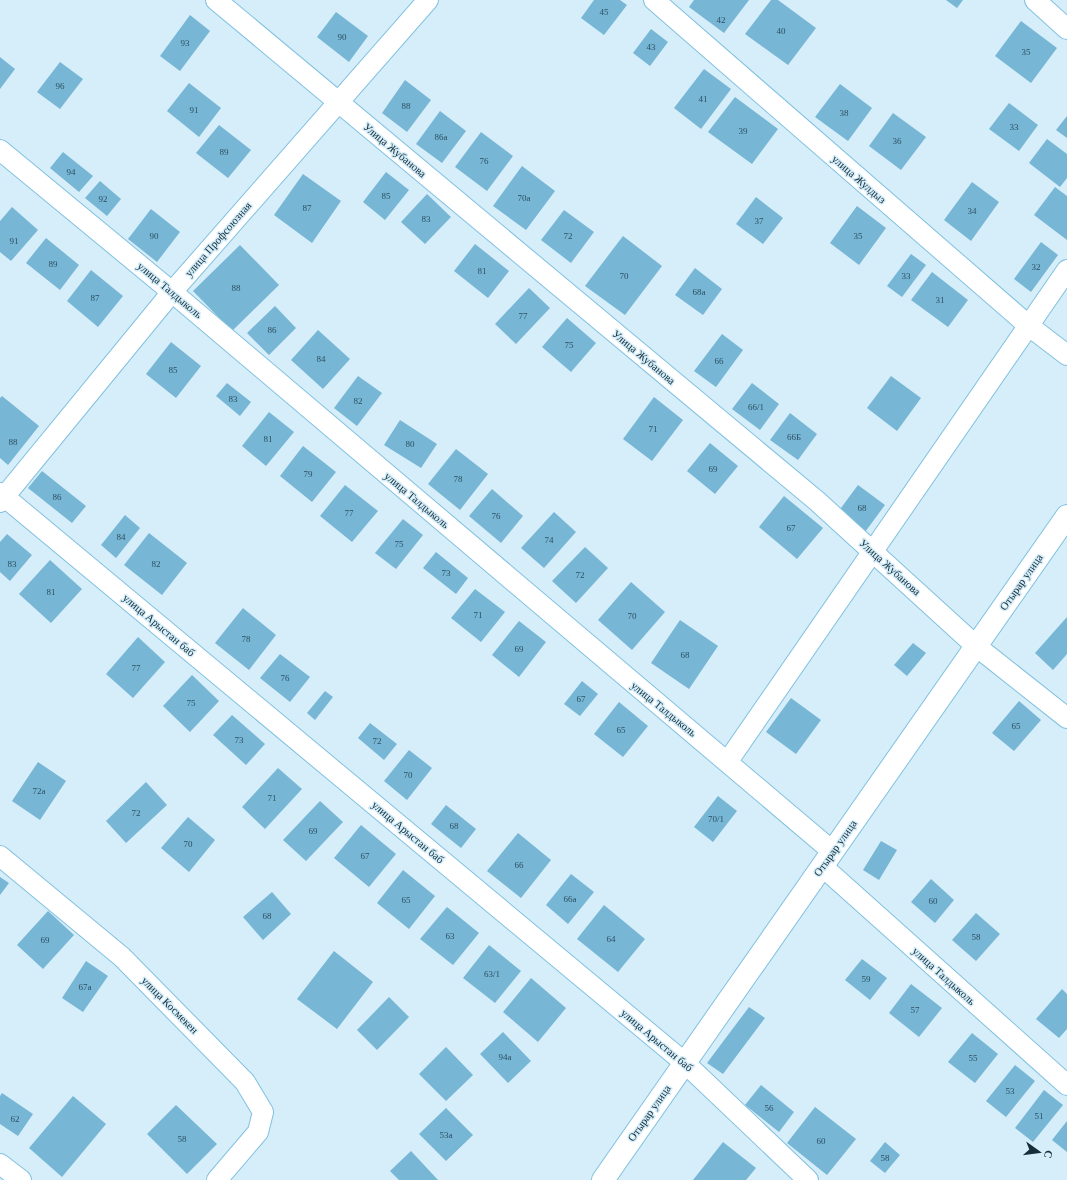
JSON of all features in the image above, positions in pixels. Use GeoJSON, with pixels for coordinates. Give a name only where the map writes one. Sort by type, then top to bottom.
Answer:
{"type":"FeatureCollection","features":[{"type":"Feature","properties":{"kind":"street","name":"Улица Жубанова"},"geometry":{"type":"LineString","coordinates":[[216,0],[811,496],[976,646],[1067,718]]}},
{"type":"Feature","properties":{"kind":"street","name":"улица Профсоюзная"},"geometry":{"type":"LineString","coordinates":[[2,497],[172,292],[428,0]]}},
{"type":"Feature","properties":{"kind":"street","name":"улица Жулдыз"},"geometry":{"type":"LineString","coordinates":[[654,0],[1029,326],[1067,355]]}},
{"type":"Feature","properties":{"kind":"street"},"geometry":{"type":"LineString","coordinates":[[1035,0],[1067,29]]}},
{"type":"Feature","properties":{"kind":"street","name":"улица Талдыколь"},"geometry":{"type":"LineString","coordinates":[[0,150],[172,292],[623,675],[728,762],[827,858],[1067,1085]]}},
{"type":"Feature","properties":{"kind":"street"},"geometry":{"type":"LineString","coordinates":[[728,762],[1067,270]]}},
{"type":"Feature","properties":{"kind":"street","name":"улица Арыстан баб"},"geometry":{"type":"LineString","coordinates":[[2,497],[685,1063],[808,1180]]}},
{"type":"Feature","properties":{"kind":"street","name":"Отырар улица"},"geometry":{"type":"LineString","coordinates":[[603,1180],[1067,516]]}},
{"type":"Feature","properties":{"kind":"street","name":"улица Космекен"},"geometry":{"type":"LineString","coordinates":[[0,856],[122,957],[245,1082],[263,1112],[258,1132],[217,1180]]}},
{"type":"Feature","properties":{"kind":"street"},"geometry":{"type":"LineString","coordinates":[[0,1164],[21,1180]]}},
{"type":"Feature","properties":{"kind":"building"},"geometry":{"type":"Polygon","coordinates":[[[594,0],[620,0],[627,5],[604,35],[581,18],[594,0]]]}},
{"type":"Feature","properties":{"kind":"building"},"geometry":{"type":"Polygon","coordinates":[[[694,0],[749,0],[724,33],[689,7],[694,0]]]}},
{"type":"Feature","properties":{"kind":"building"},"geometry":{"type":"Polygon","coordinates":[[[771,0],[778,0],[816,28],[788,65],[745,34],[771,0]]]}},
{"type":"Feature","properties":{"kind":"building"},"geometry":{"type":"Polygon","coordinates":[[[946,0],[963,0],[957,8],[946,0]]]}},
{"type":"Feature","properties":{"kind":"building"},"geometry":{"type":"Polygon","coordinates":[[[336,12],[368,36],[349,62],[317,37],[336,12]]]}},
{"type":"Feature","properties":{"kind":"building"},"geometry":{"type":"Polygon","coordinates":[[[190,15],[210,31],[180,71],[160,56],[190,15]]]}},
{"type":"Feature","properties":{"kind":"building"},"geometry":{"type":"Polygon","coordinates":[[[1021,21],[1057,48],[1031,83],[995,56],[1021,21]]]}},
{"type":"Feature","properties":{"kind":"building"},"geometry":{"type":"Polygon","coordinates":[[[651,29],[668,42],[650,66],[633,53],[651,29]]]}},
{"type":"Feature","properties":{"kind":"building"},"geometry":{"type":"Polygon","coordinates":[[[0,57],[15,69],[0,89],[0,57]]]}},
{"type":"Feature","properties":{"kind":"building"},"geometry":{"type":"Polygon","coordinates":[[[60,62],[83,79],[60,109],[37,92],[60,62]]]}},
{"type":"Feature","properties":{"kind":"building"},"geometry":{"type":"Polygon","coordinates":[[[704,69],[731,89],[701,129],[674,108],[704,69]]]}},
{"type":"Feature","properties":{"kind":"building"},"geometry":{"type":"Polygon","coordinates":[[[405,80],[431,100],[407,132],[382,113],[405,80]]]}},
{"type":"Feature","properties":{"kind":"building"},"geometry":{"type":"Polygon","coordinates":[[[189,83],[221,108],[199,137],[167,111],[189,83]]]}},
{"type":"Feature","properties":{"kind":"building"},"geometry":{"type":"Polygon","coordinates":[[[840,84],[872,108],[848,141],[815,117],[840,84]]]}},
{"type":"Feature","properties":{"kind":"building"},"geometry":{"type":"Polygon","coordinates":[[[735,97],[778,129],[752,164],[708,132],[735,97]]]}},
{"type":"Feature","properties":{"kind":"building"},"geometry":{"type":"Polygon","coordinates":[[[1009,103],[1038,125],[1019,151],[989,129],[1009,103]]]}},
{"type":"Feature","properties":{"kind":"building"},"geometry":{"type":"Polygon","coordinates":[[[440,111],[466,131],[442,163],[416,144],[440,111]]]}},
{"type":"Feature","properties":{"kind":"building"},"geometry":{"type":"Polygon","coordinates":[[[893,113],[926,137],[901,170],[869,146],[893,113]]]}},
{"type":"Feature","properties":{"kind":"building"},"geometry":{"type":"Polygon","coordinates":[[[1067,116],[1067,138],[1056,130],[1067,116]]]}},
{"type":"Feature","properties":{"kind":"building"},"geometry":{"type":"Polygon","coordinates":[[[219,125],[251,150],[228,178],[196,153],[219,125]]]}},
{"type":"Feature","properties":{"kind":"building"},"geometry":{"type":"Polygon","coordinates":[[[481,132],[513,156],[487,191],[455,167],[481,132]]]}},
{"type":"Feature","properties":{"kind":"building"},"geometry":{"type":"Polygon","coordinates":[[[1047,139],[1067,154],[1067,178],[1060,187],[1029,163],[1047,139]]]}},
{"type":"Feature","properties":{"kind":"building"},"geometry":{"type":"Polygon","coordinates":[[[63,152],[93,176],[79,192],[50,168],[63,152]]]}},
{"type":"Feature","properties":{"kind":"building"},"geometry":{"type":"Polygon","coordinates":[[[522,166],[555,191],[526,230],[493,206],[522,166]]]}},
{"type":"Feature","properties":{"kind":"building"},"geometry":{"type":"Polygon","coordinates":[[[386,172],[409,190],[385,220],[363,202],[386,172]]]}},
{"type":"Feature","properties":{"kind":"building"},"geometry":{"type":"Polygon","coordinates":[[[303,174],[341,201],[312,243],[274,215],[303,174]]]}},
{"type":"Feature","properties":{"kind":"building"},"geometry":{"type":"Polygon","coordinates":[[[100,181],[121,199],[107,216],[85,198],[100,181]]]}},
{"type":"Feature","properties":{"kind":"building"},"geometry":{"type":"Polygon","coordinates":[[[972,182],[999,202],[971,241],[944,220],[972,182]]]}},
{"type":"Feature","properties":{"kind":"building"},"geometry":{"type":"Polygon","coordinates":[[[1055,187],[1067,196],[1067,240],[1034,215],[1055,187]]]}},
{"type":"Feature","properties":{"kind":"building"},"geometry":{"type":"Polygon","coordinates":[[[427,194],[451,217],[425,244],[401,222],[427,194]]]}},
{"type":"Feature","properties":{"kind":"building"},"geometry":{"type":"Polygon","coordinates":[[[756,197],[783,218],[763,244],[736,224],[756,197]]]}},
{"type":"Feature","properties":{"kind":"building"},"geometry":{"type":"Polygon","coordinates":[[[857,206],[886,228],[859,265],[830,243],[857,206]]]}},
{"type":"Feature","properties":{"kind":"building"},"geometry":{"type":"Polygon","coordinates":[[[12,207],[38,230],[11,261],[0,252],[0,221],[12,207]]]}},
{"type":"Feature","properties":{"kind":"building"},"geometry":{"type":"Polygon","coordinates":[[[151,209],[180,232],[157,262],[128,239],[151,209]]]}},
{"type":"Feature","properties":{"kind":"building"},"geometry":{"type":"Polygon","coordinates":[[[564,210],[594,232],[571,263],[541,240],[564,210]]]}},
{"type":"Feature","properties":{"kind":"building"},"geometry":{"type":"Polygon","coordinates":[[[623,236],[662,266],[625,315],[585,286],[623,236]]]}},
{"type":"Feature","properties":{"kind":"building"},"geometry":{"type":"Polygon","coordinates":[[[46,238],[79,265],[60,290],[26,263],[46,238]]]}},
{"type":"Feature","properties":{"kind":"building"},"geometry":{"type":"Polygon","coordinates":[[[1041,242],[1058,255],[1031,292],[1014,279],[1041,242]]]}},
{"type":"Feature","properties":{"kind":"building"},"geometry":{"type":"Polygon","coordinates":[[[475,244],[509,271],[488,298],[454,271],[475,244]]]}},
{"type":"Feature","properties":{"kind":"building"},"geometry":{"type":"Polygon","coordinates":[[[240,245],[279,285],[232,331],[193,291],[240,245]]]}},
{"type":"Feature","properties":{"kind":"building"},"geometry":{"type":"Polygon","coordinates":[[[911,254],[926,265],[902,297],[887,286],[911,254]]]}},
{"type":"Feature","properties":{"kind":"building"},"geometry":{"type":"Polygon","coordinates":[[[695,268],[722,289],[703,315],[675,295],[695,268]]]}},
{"type":"Feature","properties":{"kind":"building"},"geometry":{"type":"Polygon","coordinates":[[[91,270],[123,296],[98,327],[67,301],[91,270]]]}},
{"type":"Feature","properties":{"kind":"building"},"geometry":{"type":"Polygon","coordinates":[[[932,272],[968,300],[948,327],[911,300],[932,272]]]}},
{"type":"Feature","properties":{"kind":"building"},"geometry":{"type":"Polygon","coordinates":[[[529,288],[550,308],[516,344],[495,324],[529,288]]]}},
{"type":"Feature","properties":{"kind":"building"},"geometry":{"type":"Polygon","coordinates":[[[275,306],[296,328],[269,355],[247,333],[275,306]]]}},
{"type":"Feature","properties":{"kind":"building"},"geometry":{"type":"Polygon","coordinates":[[[567,318],[596,343],[571,372],[542,347],[567,318]]]}},
{"type":"Feature","properties":{"kind":"building"},"geometry":{"type":"Polygon","coordinates":[[[318,330],[350,359],[323,389],[291,360],[318,330]]]}},
{"type":"Feature","properties":{"kind":"building"},"geometry":{"type":"Polygon","coordinates":[[[722,334],[743,350],[716,387],[694,371],[722,334]]]}},
{"type":"Feature","properties":{"kind":"building"},"geometry":{"type":"Polygon","coordinates":[[[171,342],[201,366],[176,398],[146,374],[171,342]]]}},
{"type":"Feature","properties":{"kind":"building"},"geometry":{"type":"Polygon","coordinates":[[[358,376],[382,393],[357,426],[334,408],[358,376]]]}},
{"type":"Feature","properties":{"kind":"building"},"geometry":{"type":"Polygon","coordinates":[[[891,376],[921,398],[897,431],[867,408],[891,376]]]}},
{"type":"Feature","properties":{"kind":"building"},"geometry":{"type":"Polygon","coordinates":[[[227,383],[251,402],[240,416],[216,396],[227,383]]]}},
{"type":"Feature","properties":{"kind":"building"},"geometry":{"type":"Polygon","coordinates":[[[752,383],[779,404],[760,430],[732,409],[752,383]]]}},
{"type":"Feature","properties":{"kind":"building"},"geometry":{"type":"Polygon","coordinates":[[[2,396],[39,426],[8,465],[0,458],[0,398],[2,396]]]}},
{"type":"Feature","properties":{"kind":"building"},"geometry":{"type":"Polygon","coordinates":[[[654,397],[683,420],[652,461],[623,439],[654,397]]]}},
{"type":"Feature","properties":{"kind":"building"},"geometry":{"type":"Polygon","coordinates":[[[269,412],[294,432],[266,466],[242,446],[269,412]]]}},
{"type":"Feature","properties":{"kind":"building"},"geometry":{"type":"Polygon","coordinates":[[[790,413],[817,434],[798,460],[770,440],[790,413]]]}},
{"type":"Feature","properties":{"kind":"building"},"geometry":{"type":"Polygon","coordinates":[[[400,420],[437,444],[421,468],[384,445],[400,420]]]}},
{"type":"Feature","properties":{"kind":"building"},"geometry":{"type":"Polygon","coordinates":[[[710,443],[738,466],[715,494],[687,471],[710,443]]]}},
{"type":"Feature","properties":{"kind":"building"},"geometry":{"type":"Polygon","coordinates":[[[303,446],[336,472],[312,502],[280,476],[303,446]]]}},
{"type":"Feature","properties":{"kind":"building"},"geometry":{"type":"Polygon","coordinates":[[[456,449],[488,474],[460,510],[428,484],[456,449]]]}},
{"type":"Feature","properties":{"kind":"building"},"geometry":{"type":"Polygon","coordinates":[[[42,471],[86,506],[72,523],[28,488],[42,471]]]}},
{"type":"Feature","properties":{"kind":"building"},"geometry":{"type":"Polygon","coordinates":[[[345,485],[378,511],[352,542],[320,516],[345,485]]]}},
{"type":"Feature","properties":{"kind":"building"},"geometry":{"type":"Polygon","coordinates":[[[858,485],[885,505],[865,532],[838,512],[858,485]]]}},
{"type":"Feature","properties":{"kind":"building"},"geometry":{"type":"Polygon","coordinates":[[[492,489],[523,516],[501,543],[469,516],[492,489]]]}},
{"type":"Feature","properties":{"kind":"building"},"geometry":{"type":"Polygon","coordinates":[[[784,496],[823,528],[797,559],[759,527],[784,496]]]}},
{"type":"Feature","properties":{"kind":"building"},"geometry":{"type":"Polygon","coordinates":[[[554,512],[576,532],[544,568],[521,548],[554,512]]]}},
{"type":"Feature","properties":{"kind":"building"},"geometry":{"type":"Polygon","coordinates":[[[125,515],[140,528],[116,558],[101,545],[125,515]]]}},
{"type":"Feature","properties":{"kind":"building"},"geometry":{"type":"Polygon","coordinates":[[[403,519],[423,535],[396,569],[375,553],[403,519]]]}},
{"type":"Feature","properties":{"kind":"building"},"geometry":{"type":"Polygon","coordinates":[[[149,533],[187,563],[162,595],[124,565],[149,533]]]}},
{"type":"Feature","properties":{"kind":"building"},"geometry":{"type":"Polygon","coordinates":[[[7,534],[32,555],[10,581],[0,572],[0,542],[7,534]]]}},
{"type":"Feature","properties":{"kind":"building"},"geometry":{"type":"Polygon","coordinates":[[[585,547],[608,568],[576,603],[552,581],[585,547]]]}},
{"type":"Feature","properties":{"kind":"building"},"geometry":{"type":"Polygon","coordinates":[[[436,552],[468,578],[456,594],[423,568],[436,552]]]}},
{"type":"Feature","properties":{"kind":"building"},"geometry":{"type":"Polygon","coordinates":[[[50,560],[82,589],[51,623],[19,594],[50,560]]]}},
{"type":"Feature","properties":{"kind":"building"},"geometry":{"type":"Polygon","coordinates":[[[631,582],[665,612],[632,650],[598,620],[631,582]]]}},
{"type":"Feature","properties":{"kind":"building"},"geometry":{"type":"Polygon","coordinates":[[[475,589],[505,612],[481,642],[451,618],[475,589]]]}},
{"type":"Feature","properties":{"kind":"building"},"geometry":{"type":"Polygon","coordinates":[[[243,608],[276,635],[249,670],[215,643],[243,608]]]}},
{"type":"Feature","properties":{"kind":"building"},"geometry":{"type":"Polygon","coordinates":[[[1067,617],[1067,654],[1053,670],[1035,653],[1067,617]]]}},
{"type":"Feature","properties":{"kind":"building"},"geometry":{"type":"Polygon","coordinates":[[[680,620],[718,646],[689,689],[651,663],[680,620]]]}},
{"type":"Feature","properties":{"kind":"building"},"geometry":{"type":"Polygon","coordinates":[[[519,621],[546,642],[519,677],[492,655],[519,621]]]}},
{"type":"Feature","properties":{"kind":"building"},"geometry":{"type":"Polygon","coordinates":[[[138,637],[165,662],[133,698],[106,674],[138,637]]]}},
{"type":"Feature","properties":{"kind":"building"},"geometry":{"type":"Polygon","coordinates":[[[913,643],[926,653],[907,676],[894,665],[913,643]]]}},
{"type":"Feature","properties":{"kind":"building"},"geometry":{"type":"Polygon","coordinates":[[[280,654],[310,677],[290,702],[260,678],[280,654]]]}},
{"type":"Feature","properties":{"kind":"building"},"geometry":{"type":"Polygon","coordinates":[[[192,675],[219,701],[190,732],[163,706],[192,675]]]}},
{"type":"Feature","properties":{"kind":"building"},"geometry":{"type":"Polygon","coordinates":[[[582,681],[598,694],[580,716],[564,704],[582,681]]]}},
{"type":"Feature","properties":{"kind":"building"},"geometry":{"type":"Polygon","coordinates":[[[325,691],[333,697],[315,720],[307,713],[325,691]]]}},
{"type":"Feature","properties":{"kind":"building"},"geometry":{"type":"Polygon","coordinates":[[[791,698],[821,720],[796,754],[766,732],[791,698]]]}},
{"type":"Feature","properties":{"kind":"building"},"geometry":{"type":"Polygon","coordinates":[[[1019,701],[1041,720],[1014,751],[992,733],[1019,701]]]}},
{"type":"Feature","properties":{"kind":"building"},"geometry":{"type":"Polygon","coordinates":[[[619,702],[648,726],[623,757],[594,734],[619,702]]]}},
{"type":"Feature","properties":{"kind":"building"},"geometry":{"type":"Polygon","coordinates":[[[232,715],[265,744],[246,765],[213,735],[232,715]]]}},
{"type":"Feature","properties":{"kind":"building"},"geometry":{"type":"Polygon","coordinates":[[[370,723],[397,744],[384,760],[358,738],[370,723]]]}},
{"type":"Feature","properties":{"kind":"building"},"geometry":{"type":"Polygon","coordinates":[[[409,750],[432,768],[407,800],[384,781],[409,750]]]}},
{"type":"Feature","properties":{"kind":"building"},"geometry":{"type":"Polygon","coordinates":[[[38,762],[66,781],[40,820],[12,801],[38,762]]]}},
{"type":"Feature","properties":{"kind":"building"},"geometry":{"type":"Polygon","coordinates":[[[278,768],[302,789],[265,829],[242,807],[278,768]]]}},
{"type":"Feature","properties":{"kind":"building"},"geometry":{"type":"Polygon","coordinates":[[[146,782],[167,805],[126,843],[106,821],[146,782]]]}},
{"type":"Feature","properties":{"kind":"building"},"geometry":{"type":"Polygon","coordinates":[[[718,796],[737,811],[713,842],[694,827],[718,796]]]}},
{"type":"Feature","properties":{"kind":"building"},"geometry":{"type":"Polygon","coordinates":[[[320,801],[343,822],[306,861],[283,840],[320,801]]]}},
{"type":"Feature","properties":{"kind":"building"},"geometry":{"type":"Polygon","coordinates":[[[446,805],[476,829],[461,848],[431,824],[446,805]]]}},
{"type":"Feature","properties":{"kind":"building"},"geometry":{"type":"Polygon","coordinates":[[[188,817],[215,840],[189,872],[161,848],[188,817]]]}},
{"type":"Feature","properties":{"kind":"building"},"geometry":{"type":"Polygon","coordinates":[[[361,825],[396,854],[369,887],[334,858],[361,825]]]}},
{"type":"Feature","properties":{"kind":"building"},"geometry":{"type":"Polygon","coordinates":[[[518,833],[551,860],[521,898],[487,871],[518,833]]]}},
{"type":"Feature","properties":{"kind":"building"},"geometry":{"type":"Polygon","coordinates":[[[881,841],[897,850],[879,880],[863,870],[881,841]]]}},
{"type":"Feature","properties":{"kind":"building"},"geometry":{"type":"Polygon","coordinates":[[[403,870],[435,896],[409,929],[377,903],[403,870]]]}},
{"type":"Feature","properties":{"kind":"building"},"geometry":{"type":"Polygon","coordinates":[[[571,874],[594,892],[568,924],[546,905],[571,874]]]}},
{"type":"Feature","properties":{"kind":"building"},"geometry":{"type":"Polygon","coordinates":[[[0,877],[9,883],[0,895],[0,877]]]}},
{"type":"Feature","properties":{"kind":"building"},"geometry":{"type":"Polygon","coordinates":[[[931,879],[954,900],[935,923],[911,902],[931,879]]]}},
{"type":"Feature","properties":{"kind":"building"},"geometry":{"type":"Polygon","coordinates":[[[272,892],[291,914],[263,940],[243,917],[272,892]]]}},
{"type":"Feature","properties":{"kind":"building"},"geometry":{"type":"Polygon","coordinates":[[[604,905],[645,939],[618,972],[577,939],[604,905]]]}},
{"type":"Feature","properties":{"kind":"building"},"geometry":{"type":"Polygon","coordinates":[[[447,907],[479,933],[453,965],[420,939],[447,907]]]}},
{"type":"Feature","properties":{"kind":"building"},"geometry":{"type":"Polygon","coordinates":[[[48,911],[74,935],[43,969],[17,945],[48,911]]]}},
{"type":"Feature","properties":{"kind":"building"},"geometry":{"type":"Polygon","coordinates":[[[976,913],[1000,934],[976,961],[952,940],[976,913]]]}},
{"type":"Feature","properties":{"kind":"building"},"geometry":{"type":"Polygon","coordinates":[[[489,945],[521,971],[495,1003],[463,978],[489,945]]]}},
{"type":"Feature","properties":{"kind":"building"},"geometry":{"type":"Polygon","coordinates":[[[334,951],[373,982],[337,1029],[297,999],[334,951]]]}},
{"type":"Feature","properties":{"kind":"building"},"geometry":{"type":"Polygon","coordinates":[[[862,959],[887,978],[870,1000],[845,980],[862,959]]]}},
{"type":"Feature","properties":{"kind":"building"},"geometry":{"type":"Polygon","coordinates":[[[86,961],[108,976],[83,1012],[62,998],[86,961]]]}},
{"type":"Feature","properties":{"kind":"building"},"geometry":{"type":"Polygon","coordinates":[[[531,978],[566,1008],[538,1042],[503,1012],[531,978]]]}},
{"type":"Feature","properties":{"kind":"building"},"geometry":{"type":"Polygon","coordinates":[[[911,984],[942,1008],[919,1037],[889,1013],[911,984]]]}},
{"type":"Feature","properties":{"kind":"building"},"geometry":{"type":"Polygon","coordinates":[[[1062,989],[1067,994],[1067,1029],[1059,1038],[1036,1019],[1062,989]]]}},
{"type":"Feature","properties":{"kind":"building"},"geometry":{"type":"Polygon","coordinates":[[[389,997],[409,1017],[377,1050],[357,1030],[389,997]]]}},
{"type":"Feature","properties":{"kind":"building"},"geometry":{"type":"Polygon","coordinates":[[[749,1007],[765,1018],[723,1074],[707,1063],[749,1007]]]}},
{"type":"Feature","properties":{"kind":"building"},"geometry":{"type":"Polygon","coordinates":[[[503,1032],[531,1061],[508,1083],[480,1054],[503,1032]]]}},
{"type":"Feature","properties":{"kind":"building"},"geometry":{"type":"Polygon","coordinates":[[[972,1033],[998,1054],[975,1083],[948,1062],[972,1033]]]}},
{"type":"Feature","properties":{"kind":"building"},"geometry":{"type":"Polygon","coordinates":[[[446,1047],[473,1075],[446,1101],[419,1074],[446,1047]]]}},
{"type":"Feature","properties":{"kind":"building"},"geometry":{"type":"Polygon","coordinates":[[[1015,1065],[1035,1081],[1006,1117],[986,1101],[1015,1065]]]}},
{"type":"Feature","properties":{"kind":"building"},"geometry":{"type":"Polygon","coordinates":[[[761,1085],[794,1112],[779,1132],[745,1105],[761,1085]]]}},
{"type":"Feature","properties":{"kind":"building"},"geometry":{"type":"Polygon","coordinates":[[[1044,1090],[1063,1105],[1033,1142],[1015,1128],[1044,1090]]]}},
{"type":"Feature","properties":{"kind":"building"},"geometry":{"type":"Polygon","coordinates":[[[2,1093],[33,1114],[18,1136],[0,1124],[0,1096],[2,1093]]]}},
{"type":"Feature","properties":{"kind":"building"},"geometry":{"type":"Polygon","coordinates":[[[73,1096],[106,1124],[62,1177],[29,1148],[73,1096]]]}},
{"type":"Feature","properties":{"kind":"building"},"geometry":{"type":"Polygon","coordinates":[[[176,1105],[217,1144],[187,1174],[147,1134],[176,1105]]]}},
{"type":"Feature","properties":{"kind":"building"},"geometry":{"type":"Polygon","coordinates":[[[815,1107],[856,1139],[827,1175],[787,1143],[815,1107]]]}},
{"type":"Feature","properties":{"kind":"building"},"geometry":{"type":"Polygon","coordinates":[[[446,1108],[473,1135],[446,1161],[419,1134],[446,1108]]]}},
{"type":"Feature","properties":{"kind":"building"},"geometry":{"type":"Polygon","coordinates":[[[1067,1121],[1067,1152],[1052,1140],[1067,1121]]]}},
{"type":"Feature","properties":{"kind":"building"},"geometry":{"type":"Polygon","coordinates":[[[723,1142],[756,1168],[746,1180],[693,1180],[723,1142]]]}},
{"type":"Feature","properties":{"kind":"building"},"geometry":{"type":"Polygon","coordinates":[[[885,1142],[900,1155],[885,1173],[870,1161],[885,1142]]]}},
{"type":"Feature","properties":{"kind":"building"},"geometry":{"type":"Polygon","coordinates":[[[411,1151],[438,1180],[399,1180],[390,1171],[411,1151]]]}}]}
